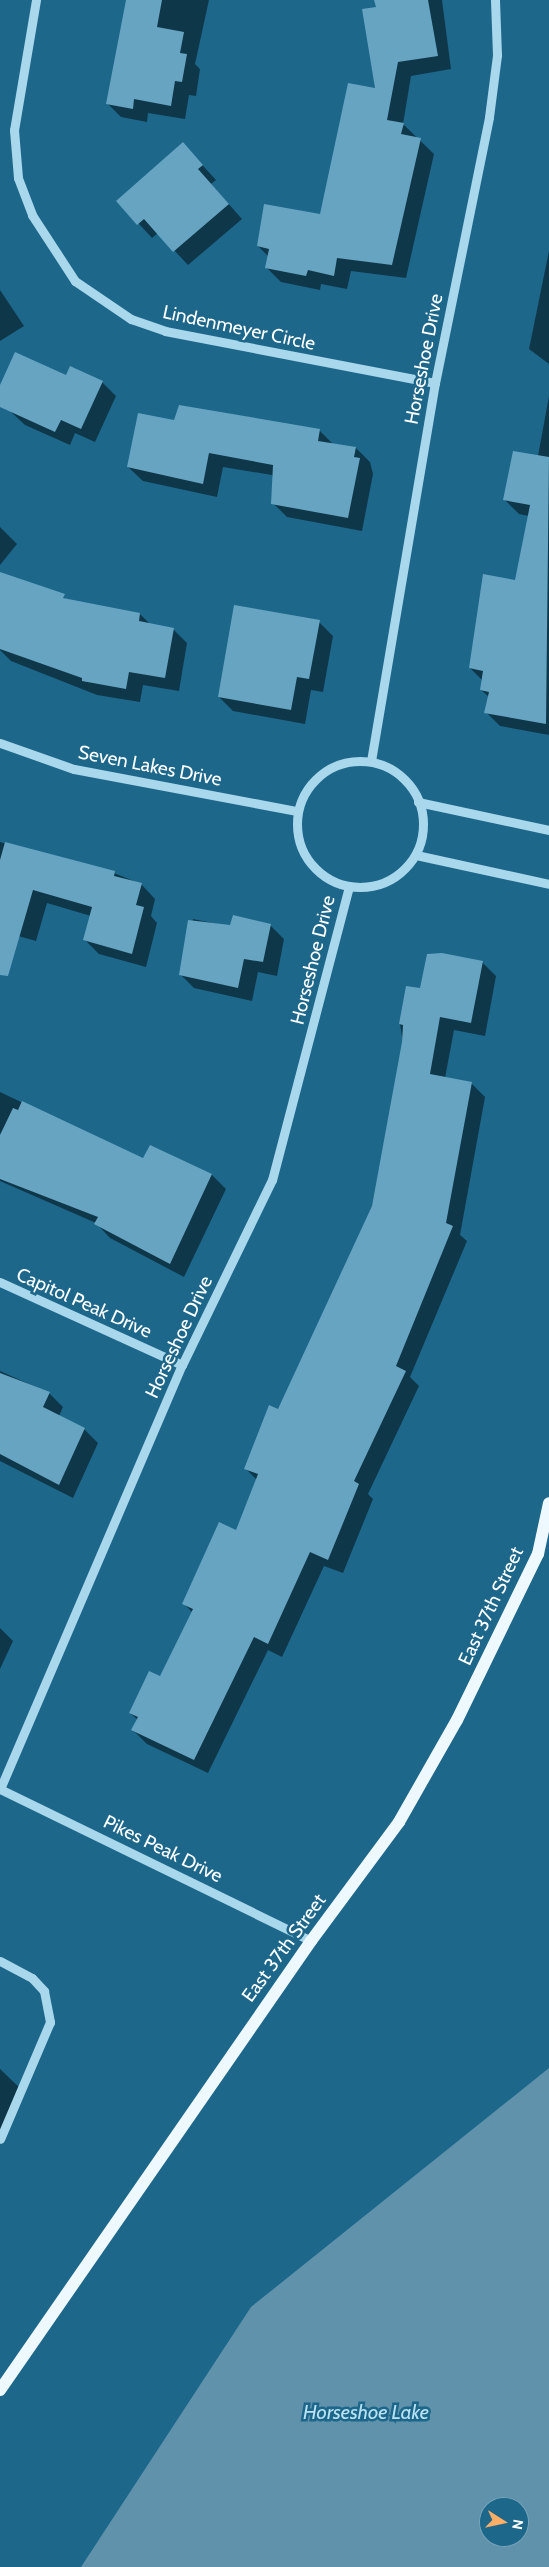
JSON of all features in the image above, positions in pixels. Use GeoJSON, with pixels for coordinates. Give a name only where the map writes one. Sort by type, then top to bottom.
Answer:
{"type":"FeatureCollection","features":[{"type":"Feature","properties":{"kind":"main road","name":"East 37th Street"},"geometry":{"type":"LineString","coordinates":[[0,2390],[311,1941],[399,1822],[457,1720],[538,1554],[549,1503]]}},
{"type":"Feature","properties":{"kind":"street","name":"Lindenmeyer Circle"},"geometry":{"type":"LineString","coordinates":[[36,0],[14,130],[18,178],[32,216],[75,281],[131,319],[165,332],[435,383]]}},
{"type":"Feature","properties":{"kind":"street","name":"Horseshoe Drive"},"geometry":{"type":"LineString","coordinates":[[371,761],[435,383],[489,117],[497,55],[495,0]]}},
{"type":"Feature","properties":{"kind":"street","name":"Seven Lakes Drive"},"geometry":{"type":"LineString","coordinates":[[0,743],[74,769],[297,811]]}},
{"type":"Feature","properties":{"kind":"street"},"geometry":{"type":"LineString","coordinates":[[351,761],[371,761],[405,780],[418,802],[422,836],[416,855],[387,881],[349,887],[314,868],[297,831],[297,811],[316,777],[351,761]]}},
{"type":"Feature","properties":{"kind":"street"},"geometry":{"type":"LineString","coordinates":[[418,802],[549,830]]}},
{"type":"Feature","properties":{"kind":"street"},"geometry":{"type":"LineString","coordinates":[[416,855],[549,884]]}},
{"type":"Feature","properties":{"kind":"street","name":"Horseshoe Drive"},"geometry":{"type":"LineString","coordinates":[[0,1789],[182,1365],[272,1180],[349,887]]}},
{"type":"Feature","properties":{"kind":"street","name":"Capitol Peak Drive"},"geometry":{"type":"LineString","coordinates":[[0,1282],[182,1365]]}},
{"type":"Feature","properties":{"kind":"street","name":"Pikes Peak Drive"},"geometry":{"type":"LineString","coordinates":[[0,1789],[311,1941]]}},
{"type":"Feature","properties":{"kind":"street"},"geometry":{"type":"LineString","coordinates":[[0,1960],[32,1978],[44,1991],[50,2022],[0,2140]]}},
{"type":"Feature","properties":{"kind":"water","name":"Horseshoe Lake"},"geometry":{"type":"Polygon","coordinates":[[[549,2068],[549,2567],[81,2567],[251,2307],[549,2068]]]}},
{"type":"Feature","properties":{"kind":"building"},"geometry":{"type":"Polygon","coordinates":[[[126,0],[162,0],[157,27],[184,32],[180,53],[187,54],[182,82],[175,81],[171,106],[134,99],[133,109],[106,104],[126,0]]]}},
{"type":"Feature","properties":{"kind":"building"},"geometry":{"type":"Polygon","coordinates":[[[374,0],[428,0],[438,56],[398,62],[387,120],[404,123],[401,134],[421,138],[392,265],[337,258],[334,276],[308,270],[306,276],[265,268],[269,249],[257,246],[264,204],[320,214],[348,83],[375,88],[362,9],[376,7],[374,0]]]}},
{"type":"Feature","properties":{"kind":"building"},"geometry":{"type":"Polygon","coordinates":[[[183,142],[203,165],[198,169],[229,204],[173,252],[144,219],[137,225],[116,201],[183,142]]]}},
{"type":"Feature","properties":{"kind":"building"},"geometry":{"type":"Polygon","coordinates":[[[15,352],[66,375],[70,366],[103,381],[81,429],[61,420],[55,432],[0,407],[0,385],[15,352]]]}},
{"type":"Feature","properties":{"kind":"building"},"geometry":{"type":"Polygon","coordinates":[[[179,405],[320,429],[318,441],[356,447],[354,457],[360,458],[348,518],[271,504],[273,465],[209,453],[203,484],[127,467],[138,413],[174,420],[179,405]]]}},
{"type":"Feature","properties":{"kind":"building"},"geometry":{"type":"Polygon","coordinates":[[[513,451],[549,457],[546,724],[484,713],[489,692],[480,690],[483,671],[469,668],[483,574],[515,580],[530,505],[503,500],[513,451]]]}},
{"type":"Feature","properties":{"kind":"building"},"geometry":{"type":"Polygon","coordinates":[[[0,572],[65,594],[63,598],[140,613],[139,621],[174,628],[165,678],[129,672],[126,689],[82,681],[82,678],[0,649],[0,572]]]}},
{"type":"Feature","properties":{"kind":"building"},"geometry":{"type":"Polygon","coordinates":[[[234,605],[320,620],[309,679],[297,677],[291,710],[218,697],[234,605]]]}},
{"type":"Feature","properties":{"kind":"building"},"geometry":{"type":"Polygon","coordinates":[[[5,842],[115,871],[114,876],[142,883],[136,905],[144,907],[132,954],[83,940],[92,907],[33,890],[8,976],[0,975],[0,860],[5,842]]]}},
{"type":"Feature","properties":{"kind":"building"},"geometry":{"type":"Polygon","coordinates":[[[233,915],[271,924],[263,962],[244,959],[238,988],[179,975],[188,920],[230,925],[233,915]]]}},
{"type":"Feature","properties":{"kind":"building"},"geometry":{"type":"Polygon","coordinates":[[[442,953],[483,961],[471,1023],[440,1017],[430,1074],[472,1082],[446,1223],[453,1226],[396,1366],[406,1371],[354,1481],[359,1484],[328,1560],[310,1552],[268,1644],[254,1637],[194,1760],[131,1730],[138,1717],[129,1713],[149,1671],[160,1676],[193,1609],[182,1604],[219,1522],[236,1530],[258,1474],[244,1469],[269,1405],[278,1409],[372,1206],[402,1042],[403,1025],[399,1024],[406,986],[420,988],[427,954],[442,953]]]}},
{"type":"Feature","properties":{"kind":"building"},"geometry":{"type":"Polygon","coordinates":[[[22,1101],[143,1158],[150,1145],[212,1174],[170,1264],[94,1224],[98,1217],[0,1179],[0,1135],[13,1108],[18,1110],[22,1101]]]}},
{"type":"Feature","properties":{"kind":"building"},"geometry":{"type":"Polygon","coordinates":[[[0,1373],[50,1392],[43,1407],[85,1428],[59,1485],[0,1454],[0,1373]]]}}]}
